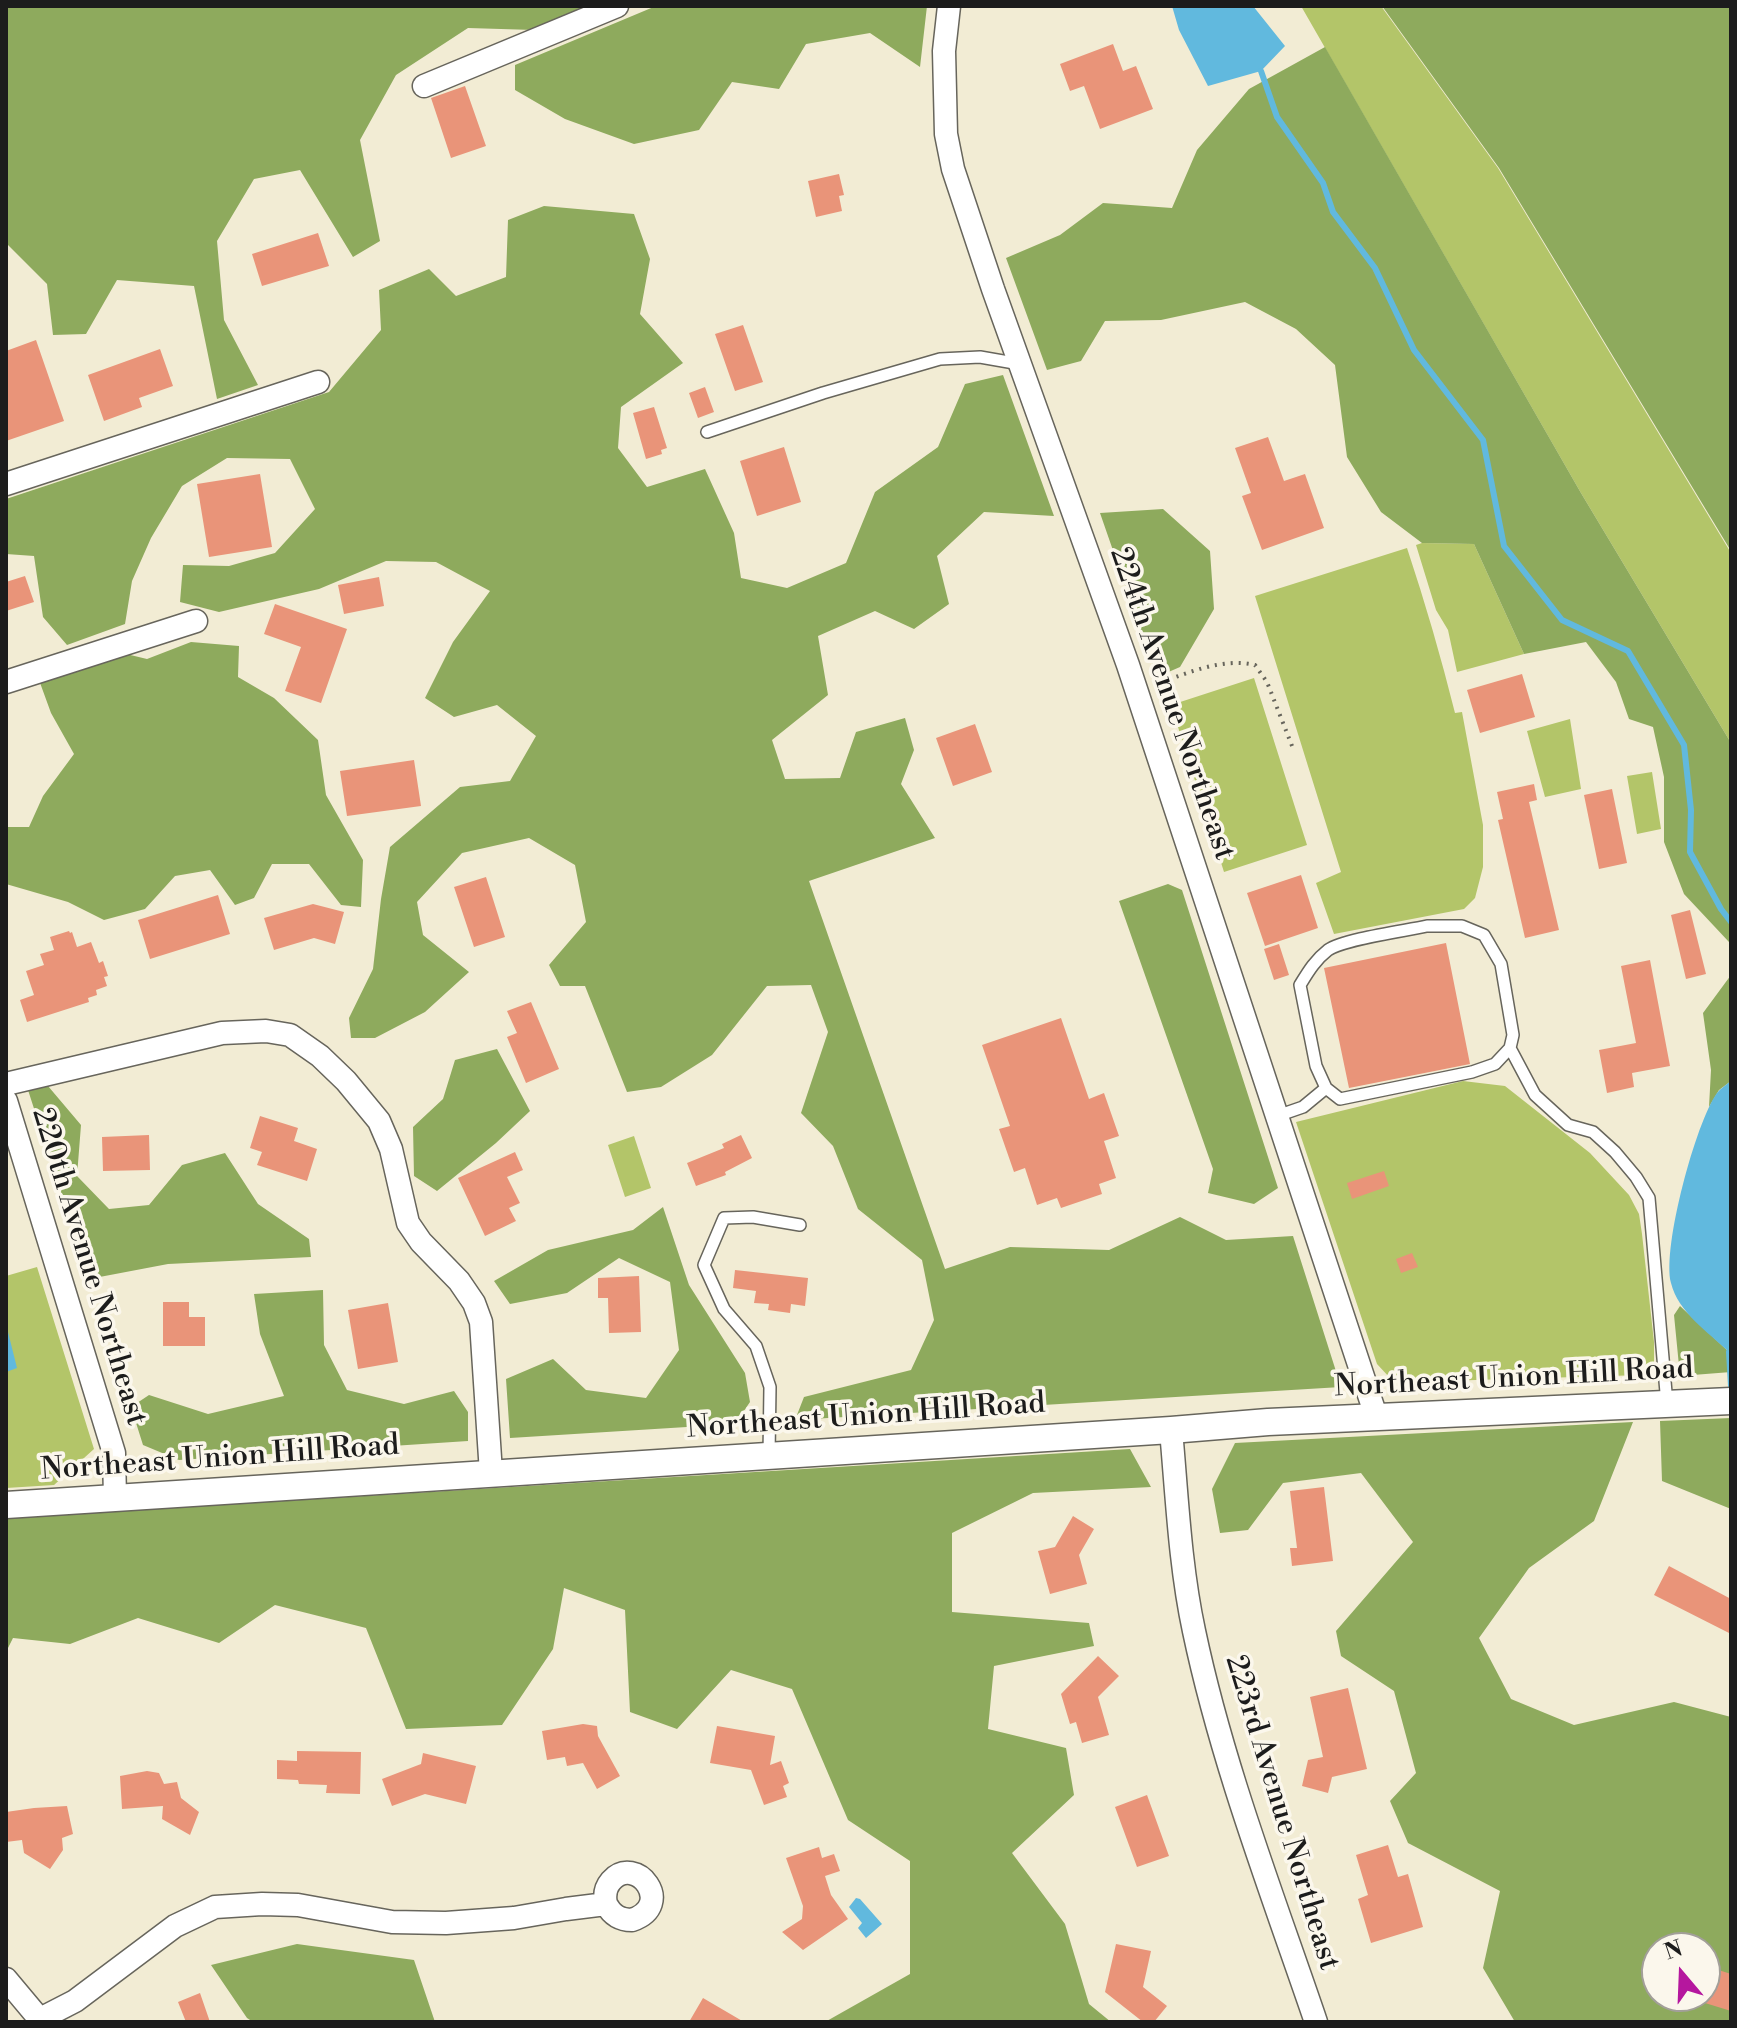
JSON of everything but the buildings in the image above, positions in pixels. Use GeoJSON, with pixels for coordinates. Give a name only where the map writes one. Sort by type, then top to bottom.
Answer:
{"type":"FeatureCollection","features":[{"type":"Feature","properties":{"kind":"street"},"geometry":{"type":"LineString","coordinates":[[424,86],[617,6]]}},
{"type":"Feature","properties":{"kind":"street","name":"224th Avenue Northeast"},"geometry":{"type":"LineString","coordinates":[[949,6],[944,51],[946,134],[963,199],[1136,691],[1376,1416]]}},
{"type":"Feature","properties":{"kind":"street"},"geometry":{"type":"LineString","coordinates":[[6,484],[318,382]]}},
{"type":"Feature","properties":{"kind":"street"},"geometry":{"type":"LineString","coordinates":[[6,682],[196,621]]}},
{"type":"Feature","properties":{"kind":"street"},"geometry":{"type":"LineString","coordinates":[[6,1084],[222,1033],[266,1031],[290,1035],[320,1056],[346,1081],[379,1121],[391,1149],[408,1223],[421,1242],[459,1281],[474,1303],[481,1322],[491,1473]]}},
{"type":"Feature","properties":{"kind":"street","name":"220th Avenue Northeast"},"geometry":{"type":"LineString","coordinates":[[6,1101],[114,1453],[115,1498]]}},
{"type":"Feature","properties":{"kind":"street","name":"Northeast Union Hill Road"},"geometry":{"type":"LineString","coordinates":[[6,1505],[1268,1422],[1731,1401]]}},
{"type":"Feature","properties":{"kind":"street","name":"223rd Avenue Northeast"},"geometry":{"type":"LineString","coordinates":[[1171,1430],[1193,1628],[1215,1723],[1316,2022]]}},
{"type":"Feature","properties":{"kind":"street"},"geometry":{"type":"LineString","coordinates":[[6,1979],[41,2020],[75,2001],[175,1926],[215,1907],[298,1905],[392,1922],[446,1923],[514,1918],[606,1904]]}},
{"type":"Feature","properties":{"kind":"lane"},"geometry":{"type":"LineString","coordinates":[[707,432],[823,393],[940,359],[980,357],[1020,364]]}},
{"type":"Feature","properties":{"kind":"lane"},"geometry":{"type":"LineString","coordinates":[[1427,926],[1462,926],[1484,935],[1501,964],[1513,1035],[1510,1048],[1495,1064],[1472,1072],[1340,1099],[1326,1088],[1316,1066],[1300,985],[1312,964],[1330,948],[1427,926]]}},
{"type":"Feature","properties":{"kind":"lane"},"geometry":{"type":"LineString","coordinates":[[1510,1048],[1535,1095],[1568,1125],[1593,1132],[1615,1152],[1649,1198],[1667,1404]]}},
{"type":"Feature","properties":{"kind":"lane"},"geometry":{"type":"LineString","coordinates":[[1277,1116],[1303,1107],[1326,1088]]}},
{"type":"Feature","properties":{"kind":"lane"},"geometry":{"type":"LineString","coordinates":[[769,1456],[770,1387],[756,1346],[724,1309],[704,1265],[724,1218],[753,1217],[800,1225]]}},
{"type":"Feature","properties":{"kind":"path"},"geometry":{"type":"LineString","coordinates":[[1136,691],[1224,664],[1240,661],[1255,665],[1267,682],[1294,751]]}},
{"type":"Feature","properties":{"kind":"green space"},"geometry":{"type":"Polygon","coordinates":[[[6,6],[593,6],[534,30],[468,28],[396,75],[360,140],[380,241],[353,257],[300,170],[254,179],[217,241],[224,320],[258,385],[217,399],[194,286],[117,280],[86,334],[53,335],[47,284],[6,243],[6,6]]]}},
{"type":"Feature","properties":{"kind":"green space"},"geometry":{"type":"Polygon","coordinates":[[[656,6],[927,6],[920,67],[870,33],[806,44],[779,89],[732,82],[699,130],[634,144],[565,119],[515,90],[515,65],[656,6]]]}},
{"type":"Feature","properties":{"kind":"green space"},"geometry":{"type":"Polygon","coordinates":[[[1301,6],[1381,6],[1498,168],[1731,553],[1731,743],[1581,493],[1301,6]]]}},
{"type":"Feature","properties":{"kind":"green space"},"geometry":{"type":"Polygon","coordinates":[[[1382,6],[1731,6],[1731,551],[1499,168],[1382,6]]]}},
{"type":"Feature","properties":{"kind":"green space"},"geometry":{"type":"Polygon","coordinates":[[[1325,47],[1581,493],[1731,743],[1731,949],[1729,942],[1684,894],[1664,842],[1664,777],[1653,727],[1629,719],[1616,682],[1586,642],[1524,654],[1474,544],[1422,543],[1381,512],[1347,457],[1335,365],[1296,329],[1245,302],[1161,320],[1105,321],[1081,361],[1047,370],[1006,258],[1060,235],[1103,203],[1172,208],[1197,150],[1249,89],[1325,47]]]}},
{"type":"Feature","properties":{"kind":"green space"},"geometry":{"type":"Polygon","coordinates":[[[544,206],[634,214],[650,259],[640,314],[683,363],[621,407],[618,448],[647,487],[705,469],[734,533],[741,578],[787,588],[846,563],[875,492],[938,447],[965,384],[1003,375],[1054,516],[984,512],[937,556],[949,604],[914,629],[875,611],[818,636],[828,695],[772,740],[785,779],[840,778],[856,732],[905,718],[914,750],[901,784],[935,838],[809,881],[945,1269],[1010,1247],[1109,1250],[1180,1217],[1226,1240],[1293,1236],[1341,1387],[795,1420],[804,1397],[911,1370],[934,1320],[922,1260],[858,1209],[833,1146],[801,1113],[828,1032],[811,985],[767,986],[712,1055],[661,1087],[627,1092],[585,986],[560,986],[549,965],[586,922],[575,865],[529,838],[462,853],[417,902],[423,935],[469,972],[425,1012],[375,1038],[351,1038],[349,1018],[373,969],[390,847],[460,787],[510,781],[536,736],[497,705],[454,717],[425,698],[453,642],[490,591],[436,562],[386,561],[319,589],[219,612],[180,602],[183,565],[229,566],[275,553],[315,509],[290,459],[227,458],[182,486],[151,538],[132,581],[125,624],[67,645],[43,617],[34,556],[6,554],[6,499],[329,392],[381,330],[379,290],[429,269],[456,296],[506,277],[508,220],[544,206]]]}},
{"type":"Feature","properties":{"kind":"green space"},"geometry":{"type":"Polygon","coordinates":[[[1163,509],[1210,551],[1214,609],[1180,667],[1157,677],[1100,513],[1163,509]]]}},
{"type":"Feature","properties":{"kind":"green space"},"geometry":{"type":"Polygon","coordinates":[[[1474,544],[1524,654],[1457,672],[1448,630],[1436,610],[1416,545],[1474,544]]]}},
{"type":"Feature","properties":{"kind":"green space"},"geometry":{"type":"Polygon","coordinates":[[[1407,548],[1455,713],[1462,712],[1483,825],[1483,867],[1475,898],[1464,909],[1334,934],[1316,883],[1341,872],[1255,596],[1407,548]]]}},
{"type":"Feature","properties":{"kind":"green space"},"geometry":{"type":"Polygon","coordinates":[[[191,642],[239,646],[238,677],[274,698],[318,740],[326,795],[363,860],[361,907],[341,905],[309,864],[272,864],[254,898],[235,905],[210,870],[175,876],[145,909],[104,920],[68,902],[6,884],[6,827],[29,827],[43,796],[74,754],[51,713],[39,680],[122,653],[147,659],[191,642]]]}},
{"type":"Feature","properties":{"kind":"green space"},"geometry":{"type":"Polygon","coordinates":[[[1254,678],[1307,845],[1224,872],[1171,705],[1254,678]]]}},
{"type":"Feature","properties":{"kind":"green space"},"geometry":{"type":"Polygon","coordinates":[[[1570,719],[1581,789],[1545,797],[1527,731],[1570,719]]]}},
{"type":"Feature","properties":{"kind":"green space"},"geometry":{"type":"Polygon","coordinates":[[[1652,772],[1661,829],[1637,834],[1627,776],[1652,772]]]}},
{"type":"Feature","properties":{"kind":"green space"},"geometry":{"type":"Polygon","coordinates":[[[1168,884],[1182,890],[1278,1188],[1254,1204],[1208,1193],[1213,1169],[1119,901],[1168,884]]]}},
{"type":"Feature","properties":{"kind":"green space"},"geometry":{"type":"Polygon","coordinates":[[[1731,975],[1731,1081],[1719,1090],[1709,1107],[1711,1070],[1703,1013],[1731,975]]]}},
{"type":"Feature","properties":{"kind":"green space"},"geometry":{"type":"Polygon","coordinates":[[[497,1049],[530,1111],[437,1191],[414,1176],[413,1127],[443,1099],[455,1060],[497,1049]]]}},
{"type":"Feature","properties":{"kind":"green space"},"geometry":{"type":"Polygon","coordinates":[[[1463,1081],[1505,1086],[1590,1153],[1629,1195],[1639,1214],[1642,1234],[1654,1368],[1642,1375],[1409,1382],[1390,1378],[1377,1364],[1296,1122],[1463,1081]]]}},
{"type":"Feature","properties":{"kind":"green space"},"geometry":{"type":"Polygon","coordinates":[[[48,1086],[81,1125],[77,1176],[109,1209],[149,1205],[182,1165],[225,1153],[258,1204],[309,1239],[311,1257],[168,1264],[89,1279],[28,1090],[48,1086]]]}},
{"type":"Feature","properties":{"kind":"green space"},"geometry":{"type":"Polygon","coordinates":[[[634,1136],[651,1188],[625,1197],[608,1145],[634,1136]]]}},
{"type":"Feature","properties":{"kind":"green space"},"geometry":{"type":"Polygon","coordinates":[[[663,1207],[689,1285],[745,1373],[750,1402],[735,1424],[510,1438],[506,1379],[553,1359],[586,1390],[646,1398],[679,1350],[670,1282],[619,1258],[567,1293],[510,1304],[494,1281],[548,1250],[633,1230],[663,1207]]]}},
{"type":"Feature","properties":{"kind":"green space"},"geometry":{"type":"Polygon","coordinates":[[[37,1267],[94,1449],[54,1485],[6,1488],[6,1276],[37,1267]]]}},
{"type":"Feature","properties":{"kind":"green space"},"geometry":{"type":"Polygon","coordinates":[[[323,1290],[324,1345],[347,1390],[404,1404],[454,1391],[468,1412],[468,1441],[179,1460],[143,1445],[131,1407],[149,1395],[208,1414],[284,1396],[260,1334],[254,1294],[323,1290]]]}},
{"type":"Feature","properties":{"kind":"green space"},"geometry":{"type":"Polygon","coordinates":[[[1680,1306],[1731,1352],[1731,1372],[1680,1376],[1674,1315],[1680,1306]]]}},
{"type":"Feature","properties":{"kind":"green space"},"geometry":{"type":"Polygon","coordinates":[[[1731,1418],[1731,1509],[1662,1481],[1660,1421],[1731,1418]]]}},
{"type":"Feature","properties":{"kind":"green space"},"geometry":{"type":"Polygon","coordinates":[[[1633,1422],[1594,1521],[1529,1568],[1479,1638],[1511,1699],[1574,1725],[1674,1702],[1731,1717],[1731,2022],[1515,2022],[1483,1968],[1500,1891],[1408,1843],[1390,1801],[1416,1773],[1394,1691],[1341,1656],[1336,1631],[1413,1542],[1361,1473],[1283,1483],[1248,1530],[1220,1533],[1212,1489],[1235,1443],[1633,1422]]]}},
{"type":"Feature","properties":{"kind":"green space"},"geometry":{"type":"Polygon","coordinates":[[[1130,1449],[1151,1487],[1033,1493],[952,1533],[952,1612],[1089,1623],[1094,1646],[994,1666],[988,1729],[1066,1748],[1074,1795],[1012,1853],[1065,1924],[1089,2004],[1111,2022],[825,2022],[910,1974],[910,1861],[848,1820],[792,1689],[731,1670],[677,1729],[630,1712],[625,1610],[564,1588],[553,1649],[502,1725],[406,1729],[366,1628],[275,1605],[219,1643],[138,1618],[70,1644],[13,1638],[6,1652],[6,1518],[1130,1449]]]}},
{"type":"Feature","properties":{"kind":"green space"},"geometry":{"type":"Polygon","coordinates":[[[297,1944],[414,1960],[435,2022],[253,2022],[247,2018],[211,1965],[297,1944]]]}},
{"type":"Feature","properties":{"kind":"water"},"geometry":{"type":"Polygon","coordinates":[[[1172,6],[1253,6],[1285,46],[1261,71],[1208,86],[1179,30],[1172,6]]]}},
{"type":"Feature","properties":{"kind":"water"},"geometry":{"type":"Polygon","coordinates":[[[1731,1081],[1729,1352],[1680,1303],[1671,1283],[1670,1266],[1676,1215],[1691,1156],[1717,1093],[1731,1081]]]}},
{"type":"Feature","properties":{"kind":"water"},"geometry":{"type":"Polygon","coordinates":[[[6,1324],[17,1368],[6,1372],[6,1324]]]}},
{"type":"Feature","properties":{"kind":"water"},"geometry":{"type":"Polygon","coordinates":[[[856,1898],[882,1924],[866,1938],[858,1928],[862,1923],[849,1907],[856,1898]]]}},
{"type":"Feature","properties":{"kind":"waterway"},"geometry":{"type":"LineString","coordinates":[[1261,71],[1277,117],[1323,183],[1333,212],[1375,268],[1414,350],[1483,440],[1504,546],[1562,620],[1628,651],[1684,745],[1691,810],[1690,852],[1731,922]]}},
{"type":"Feature","properties":{"kind":"waterway"},"geometry":{"type":"LineString","coordinates":[[1729,1352],[1731,1386]]}}]}
